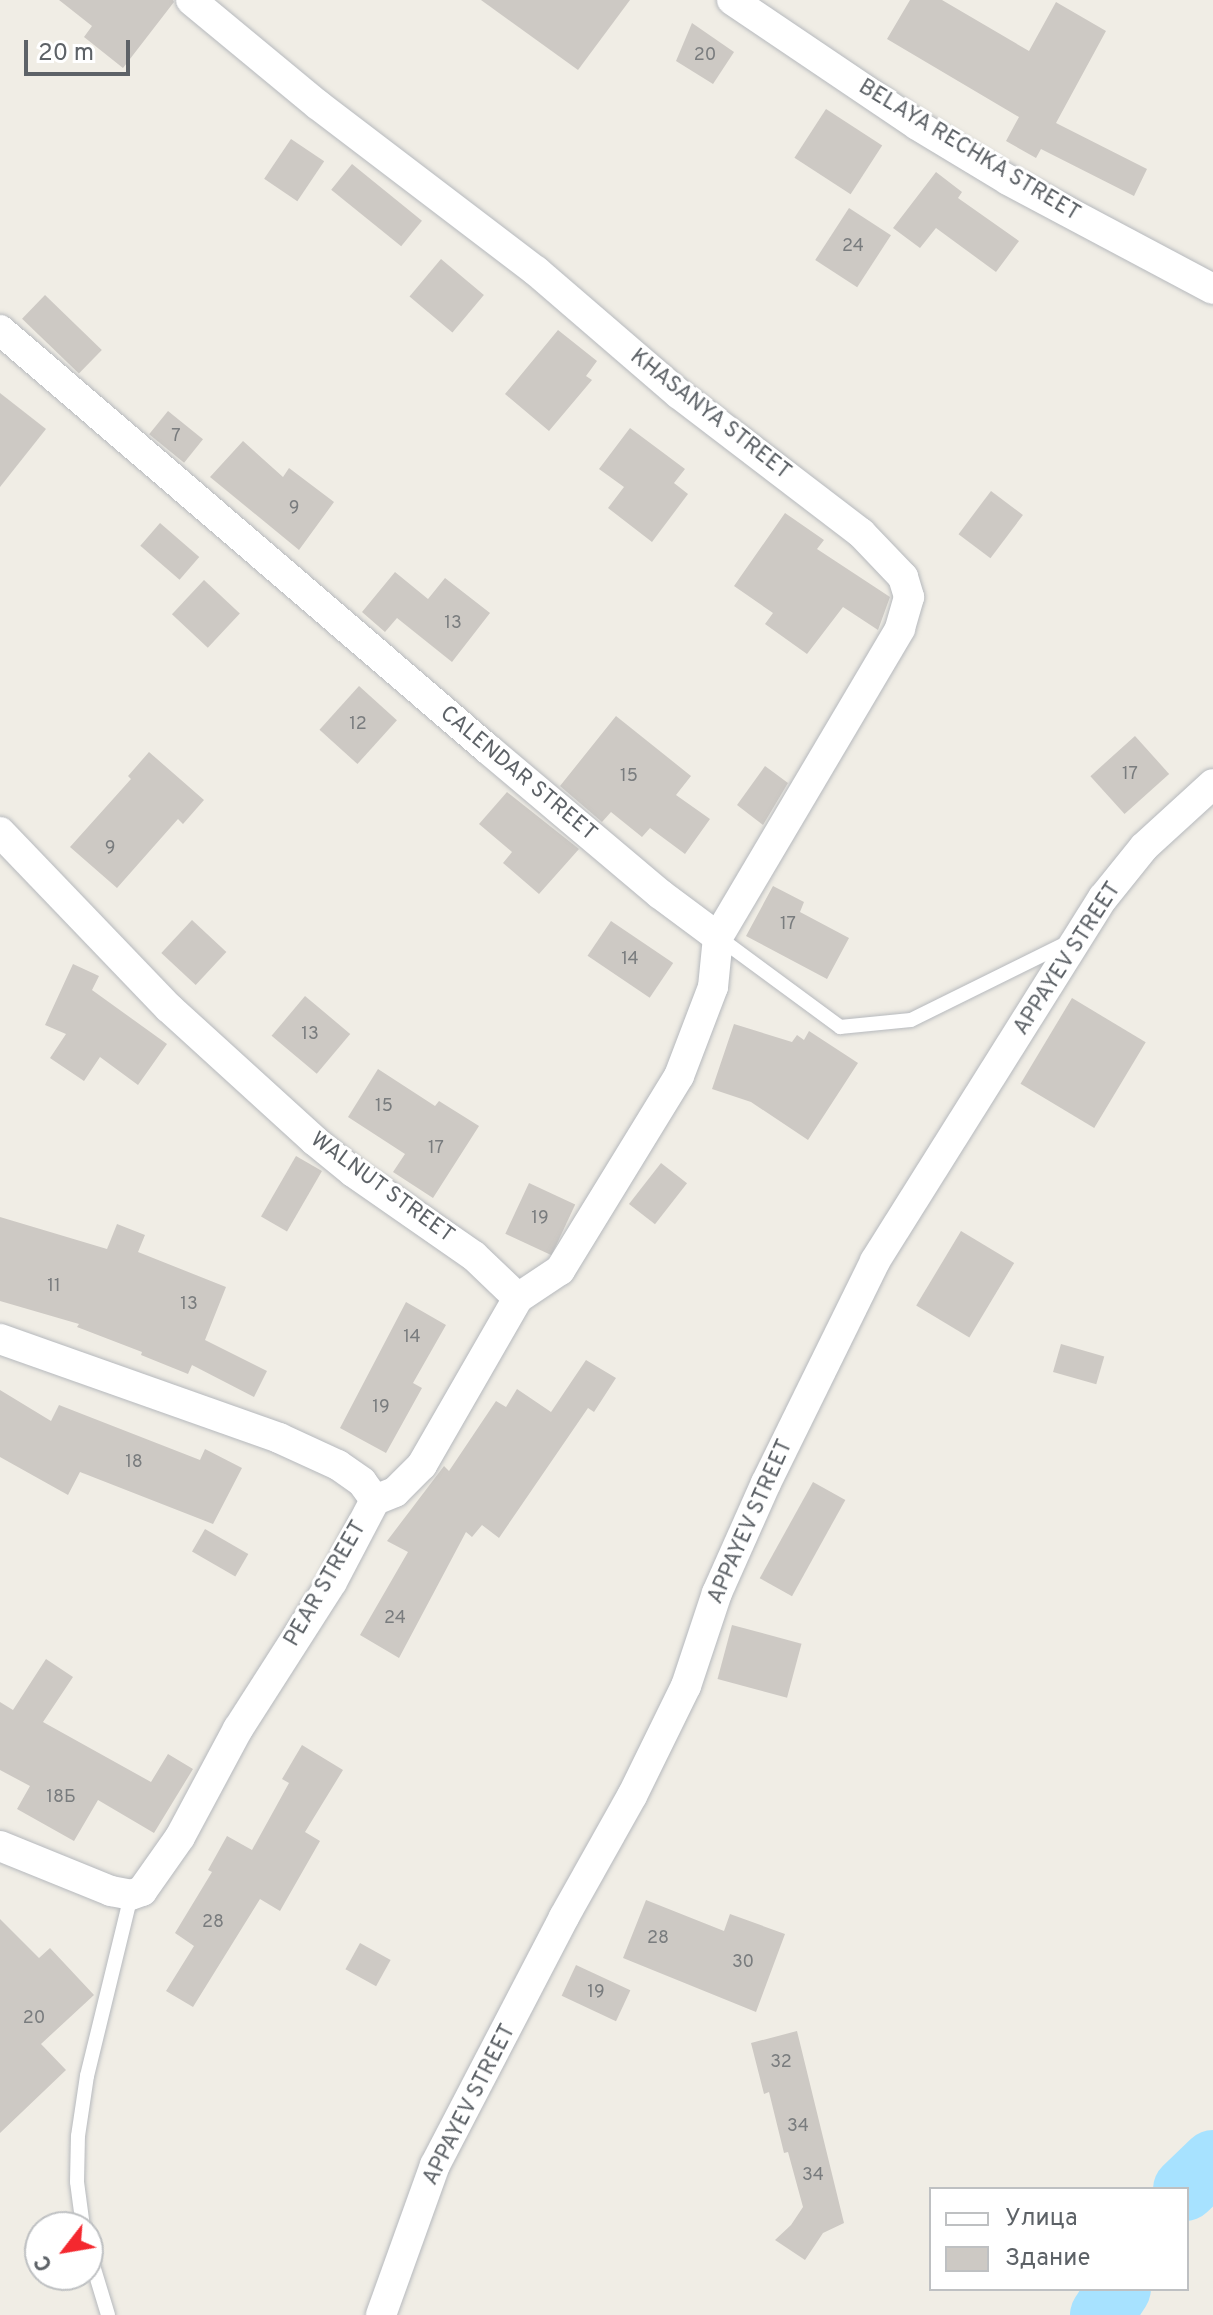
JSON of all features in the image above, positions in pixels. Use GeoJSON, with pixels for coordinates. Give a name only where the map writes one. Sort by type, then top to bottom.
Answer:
{"type":"FeatureCollection","features":[{"type":"Feature","properties":{"kind":"street","name":"KHASANYA STREET"},"geometry":{"type":"LineString","coordinates":[[191,0],[318,105],[536,271],[679,394],[861,533],[903,577],[909,597],[900,629],[718,937]]}},
{"type":"Feature","properties":{"kind":"street","name":"BELAYA RECHKA STREET"},"geometry":{"type":"LineString","coordinates":[[732,0],[917,125],[995,172],[1213,289]]}},
{"type":"Feature","properties":{"kind":"street","name":"CALENDAR STREET"},"geometry":{"type":"LineString","coordinates":[[0,330],[489,750],[660,894],[718,937]]}},
{"type":"Feature","properties":{"kind":"street","name":"APPAYEV STREET"},"geometry":{"type":"LineString","coordinates":[[381,2315],[435,2165],[564,1917],[632,1796],[686,1686],[717,1593],[875,1261],[1103,898],[1144,847],[1213,784]]}},
{"type":"Feature","properties":{"kind":"street","name":"WALNUT STREET"},"geometry":{"type":"LineString","coordinates":[[0,832],[169,1008],[315,1141],[353,1172],[474,1256],[518,1298]]}},
{"type":"Feature","properties":{"kind":"street"},"geometry":{"type":"LineString","coordinates":[[375,1500],[404,1485],[422,1465],[518,1298],[560,1270],[673,1087],[713,987],[718,937]]}},
{"type":"Feature","properties":{"kind":"street","name":"PEAR STREET"},"geometry":{"type":"LineString","coordinates":[[0,1339],[279,1438],[338,1465],[362,1482],[375,1500],[332,1582],[238,1729],[180,1837],[151,1882],[131,1895]]}},
{"type":"Feature","properties":{"kind":"street"},"geometry":{"type":"LineString","coordinates":[[0,1846],[84,1882],[131,1895]]}},
{"type":"Feature","properties":{"kind":"lane"},"geometry":{"type":"LineString","coordinates":[[718,937],[840,1027],[911,1020],[1081,936]]}},
{"type":"Feature","properties":{"kind":"lane"},"geometry":{"type":"LineString","coordinates":[[81,2211],[77,2182],[78,2136],[102,2005],[123,1936],[131,1895]]}},
{"type":"Feature","properties":{"kind":"lane"},"geometry":{"type":"LineString","coordinates":[[101,2291],[108,2315]]}},
{"type":"Feature","properties":{"kind":"building"},"geometry":{"type":"Polygon","coordinates":[[[59,0],[174,2],[123,68],[84,37],[92,26],[59,0]]]}},
{"type":"Feature","properties":{"kind":"building"},"geometry":{"type":"Polygon","coordinates":[[[481,0],[630,0],[578,70],[481,0]]]}},
{"type":"Feature","properties":{"kind":"building"},"geometry":{"type":"Polygon","coordinates":[[[910,0],[942,0],[1029,51],[1056,2],[1106,31],[1056,123],[1147,169],[1134,196],[1041,149],[1036,158],[1006,141],[1019,117],[887,39],[910,0]]]}},
{"type":"Feature","properties":{"kind":"building"},"geometry":{"type":"Polygon","coordinates":[[[692,23],[734,52],[713,84],[676,61],[692,23]]]}},
{"type":"Feature","properties":{"kind":"building"},"geometry":{"type":"Polygon","coordinates":[[[826,109],[882,145],[851,194],[794,158],[826,109]]]}},
{"type":"Feature","properties":{"kind":"building"},"geometry":{"type":"Polygon","coordinates":[[[291,139],[324,161],[297,201],[264,179],[291,139]]]}},
{"type":"Feature","properties":{"kind":"building"},"geometry":{"type":"Polygon","coordinates":[[[352,164],[422,221],[401,246],[331,190],[352,164]]]}},
{"type":"Feature","properties":{"kind":"building"},"geometry":{"type":"Polygon","coordinates":[[[936,172],[962,192],[958,198],[1019,241],[996,272],[936,228],[920,248],[893,228],[936,172]]]}},
{"type":"Feature","properties":{"kind":"building"},"geometry":{"type":"Polygon","coordinates":[[[849,208],[891,235],[857,287],[815,260],[849,208]]]}},
{"type":"Feature","properties":{"kind":"building"},"geometry":{"type":"Polygon","coordinates":[[[441,259],[484,295],[452,333],[410,297],[441,259]]]}},
{"type":"Feature","properties":{"kind":"building"},"geometry":{"type":"Polygon","coordinates":[[[45,295],[102,350],[79,374],[22,319],[45,295]]]}},
{"type":"Feature","properties":{"kind":"building"},"geometry":{"type":"Polygon","coordinates":[[[558,330],[597,361],[586,376],[592,380],[549,431],[505,394],[558,330]]]}},
{"type":"Feature","properties":{"kind":"building"},"geometry":{"type":"Polygon","coordinates":[[[0,393],[46,429],[0,487],[0,393]]]}},
{"type":"Feature","properties":{"kind":"building"},"geometry":{"type":"Polygon","coordinates":[[[168,411],[203,439],[184,463],[149,434],[168,411]]]}},
{"type":"Feature","properties":{"kind":"building"},"geometry":{"type":"Polygon","coordinates":[[[630,428],[685,469],[674,483],[688,494],[652,542],[608,508],[624,487],[599,469],[630,428]]]}},
{"type":"Feature","properties":{"kind":"building"},"geometry":{"type":"Polygon","coordinates":[[[243,441],[283,477],[289,468],[334,502],[299,550],[210,477],[243,441]]]}},
{"type":"Feature","properties":{"kind":"building"},"geometry":{"type":"Polygon","coordinates":[[[991,491],[1023,515],[990,558],[959,534],[991,491]]]}},
{"type":"Feature","properties":{"kind":"building"},"geometry":{"type":"Polygon","coordinates":[[[785,513],[824,540],[817,549],[890,597],[878,630],[843,607],[807,654],[765,624],[773,613],[734,586],[785,513]]]}},
{"type":"Feature","properties":{"kind":"building"},"geometry":{"type":"Polygon","coordinates":[[[160,523],[199,557],[180,580],[140,546],[160,523]]]}},
{"type":"Feature","properties":{"kind":"building"},"geometry":{"type":"Polygon","coordinates":[[[395,572],[428,599],[445,578],[490,613],[452,662],[397,618],[385,632],[362,612],[395,572]]]}},
{"type":"Feature","properties":{"kind":"building"},"geometry":{"type":"Polygon","coordinates":[[[204,580],[240,613],[208,648],[172,614],[204,580]]]}},
{"type":"Feature","properties":{"kind":"building"},"geometry":{"type":"Polygon","coordinates":[[[359,686],[397,720],[357,764],[320,730],[359,686]]]}},
{"type":"Feature","properties":{"kind":"building"},"geometry":{"type":"Polygon","coordinates":[[[616,716],[691,776],[676,795],[710,819],[685,854],[650,828],[642,837],[611,812],[602,822],[560,786],[616,716]]]}},
{"type":"Feature","properties":{"kind":"building"},"geometry":{"type":"Polygon","coordinates":[[[1135,736],[1169,774],[1125,814],[1090,776],[1135,736]]]}},
{"type":"Feature","properties":{"kind":"building"},"geometry":{"type":"Polygon","coordinates":[[[149,752],[204,800],[183,824],[178,819],[117,888],[70,847],[131,779],[128,776],[149,752]]]}},
{"type":"Feature","properties":{"kind":"building"},"geometry":{"type":"Polygon","coordinates":[[[765,766],[788,783],[763,825],[737,805],[765,766]]]}},
{"type":"Feature","properties":{"kind":"building"},"geometry":{"type":"Polygon","coordinates":[[[507,792],[579,849],[539,894],[503,863],[512,852],[479,824],[507,792]]]}},
{"type":"Feature","properties":{"kind":"building"},"geometry":{"type":"Polygon","coordinates":[[[773,886],[804,902],[800,912],[849,938],[827,979],[746,936],[773,886]]]}},
{"type":"Feature","properties":{"kind":"building"},"geometry":{"type":"Polygon","coordinates":[[[192,920],[226,952],[196,985],[161,953],[192,920]]]}},
{"type":"Feature","properties":{"kind":"building"},"geometry":{"type":"Polygon","coordinates":[[[611,921],[673,963],[650,998],[588,956],[611,921]]]}},
{"type":"Feature","properties":{"kind":"building"},"geometry":{"type":"Polygon","coordinates":[[[73,964],[99,976],[92,990],[167,1044],[138,1085],[100,1057],[84,1081],[50,1058],[66,1034],[45,1025],[73,964]]]}},
{"type":"Feature","properties":{"kind":"building"},"geometry":{"type":"Polygon","coordinates":[[[305,996],[350,1034],[317,1074],[272,1036],[305,996]]]}},
{"type":"Feature","properties":{"kind":"building"},"geometry":{"type":"Polygon","coordinates":[[[1072,998],[1146,1042],[1094,1128],[1020,1084],[1072,998]]]}},
{"type":"Feature","properties":{"kind":"building"},"geometry":{"type":"Polygon","coordinates":[[[734,1024],[792,1042],[797,1035],[804,1040],[809,1031],[858,1063],[808,1140],[751,1102],[712,1089],[734,1024]]]}},
{"type":"Feature","properties":{"kind":"building"},"geometry":{"type":"Polygon","coordinates":[[[378,1069],[435,1106],[439,1101],[479,1126],[433,1198],[393,1172],[405,1154],[348,1117],[378,1069]]]}},
{"type":"Feature","properties":{"kind":"building"},"geometry":{"type":"Polygon","coordinates":[[[296,1156],[322,1171],[287,1232],[261,1217],[296,1156]]]}},
{"type":"Feature","properties":{"kind":"building"},"geometry":{"type":"Polygon","coordinates":[[[661,1163],[687,1183],[655,1224],[629,1204],[661,1163]]]}},
{"type":"Feature","properties":{"kind":"building"},"geometry":{"type":"Polygon","coordinates":[[[529,1183],[575,1205],[552,1255],[505,1234],[529,1183]]]}},
{"type":"Feature","properties":{"kind":"building"},"geometry":{"type":"Polygon","coordinates":[[[0,1217],[107,1249],[117,1224],[145,1235],[138,1252],[226,1287],[205,1340],[267,1371],[254,1397],[192,1365],[188,1374],[77,1327],[79,1324],[0,1301],[0,1217]]]}},
{"type":"Feature","properties":{"kind":"building"},"geometry":{"type":"Polygon","coordinates":[[[961,1231],[1014,1263],[969,1338],[916,1306],[961,1231]]]}},
{"type":"Feature","properties":{"kind":"building"},"geometry":{"type":"Polygon","coordinates":[[[406,1302],[446,1325],[413,1383],[422,1388],[386,1453],[340,1428],[406,1302]]]}},
{"type":"Feature","properties":{"kind":"building"},"geometry":{"type":"Polygon","coordinates":[[[1061,1344],[1104,1356],[1096,1384],[1053,1372],[1061,1344]]]}},
{"type":"Feature","properties":{"kind":"building"},"geometry":{"type":"Polygon","coordinates":[[[586,1360],[616,1378],[594,1412],[588,1408],[499,1538],[482,1525],[472,1537],[466,1532],[399,1658],[360,1635],[408,1552],[387,1541],[444,1466],[449,1471],[496,1401],[506,1407],[517,1389],[551,1412],[586,1360]]]}},
{"type":"Feature","properties":{"kind":"building"},"geometry":{"type":"Polygon","coordinates":[[[0,1390],[51,1421],[59,1405],[200,1460],[205,1449],[242,1468],[213,1524],[80,1472],[68,1495],[0,1457],[0,1390]]]}},
{"type":"Feature","properties":{"kind":"building"},"geometry":{"type":"Polygon","coordinates":[[[813,1482],[845,1500],[792,1596],[760,1578],[813,1482]]]}},
{"type":"Feature","properties":{"kind":"building"},"geometry":{"type":"Polygon","coordinates":[[[205,1529],[248,1554],[235,1577],[192,1552],[205,1529]]]}},
{"type":"Feature","properties":{"kind":"building"},"geometry":{"type":"Polygon","coordinates":[[[732,1625],[802,1644],[787,1698],[718,1679],[732,1625]]]}},
{"type":"Feature","properties":{"kind":"building"},"geometry":{"type":"Polygon","coordinates":[[[46,1659],[73,1677],[43,1722],[151,1782],[168,1754],[193,1769],[154,1833],[98,1800],[74,1841],[17,1809],[30,1786],[0,1770],[0,1702],[13,1710],[46,1659]]]}},
{"type":"Feature","properties":{"kind":"building"},"geometry":{"type":"Polygon","coordinates":[[[302,1745],[343,1770],[305,1832],[320,1841],[280,1911],[260,1899],[193,2007],[166,1991],[194,1946],[175,1933],[212,1872],[208,1870],[227,1836],[252,1850],[289,1783],[282,1779],[302,1745]]]}},
{"type":"Feature","properties":{"kind":"building"},"geometry":{"type":"Polygon","coordinates":[[[646,1900],[724,1931],[730,1914],[785,1934],[756,2012],[623,1958],[646,1900]]]}},
{"type":"Feature","properties":{"kind":"building"},"geometry":{"type":"Polygon","coordinates":[[[0,1919],[39,1958],[50,1948],[94,1995],[41,2044],[66,2070],[0,2133],[0,1919]]]}},
{"type":"Feature","properties":{"kind":"building"},"geometry":{"type":"Polygon","coordinates":[[[360,1943],[391,1960],[376,1986],[345,1969],[360,1943]]]}},
{"type":"Feature","properties":{"kind":"building"},"geometry":{"type":"Polygon","coordinates":[[[576,1965],[630,1990],[616,2021],[562,1996],[576,1965]]]}},
{"type":"Feature","properties":{"kind":"building"},"geometry":{"type":"Polygon","coordinates":[[[797,2031],[844,2223],[823,2233],[805,2260],[775,2240],[791,2225],[803,2207],[788,2152],[784,2153],[769,2092],[764,2094],[751,2043],[797,2031]]]}},
{"type":"Feature","properties":{"kind":"waterway"},"geometry":{"type":"LineString","coordinates":[[1187,2187],[1213,2162]]}},
{"type":"Feature","properties":{"kind":"waterway"},"geometry":{"type":"LineString","coordinates":[[1102,2315],[1118,2291]]}}]}
